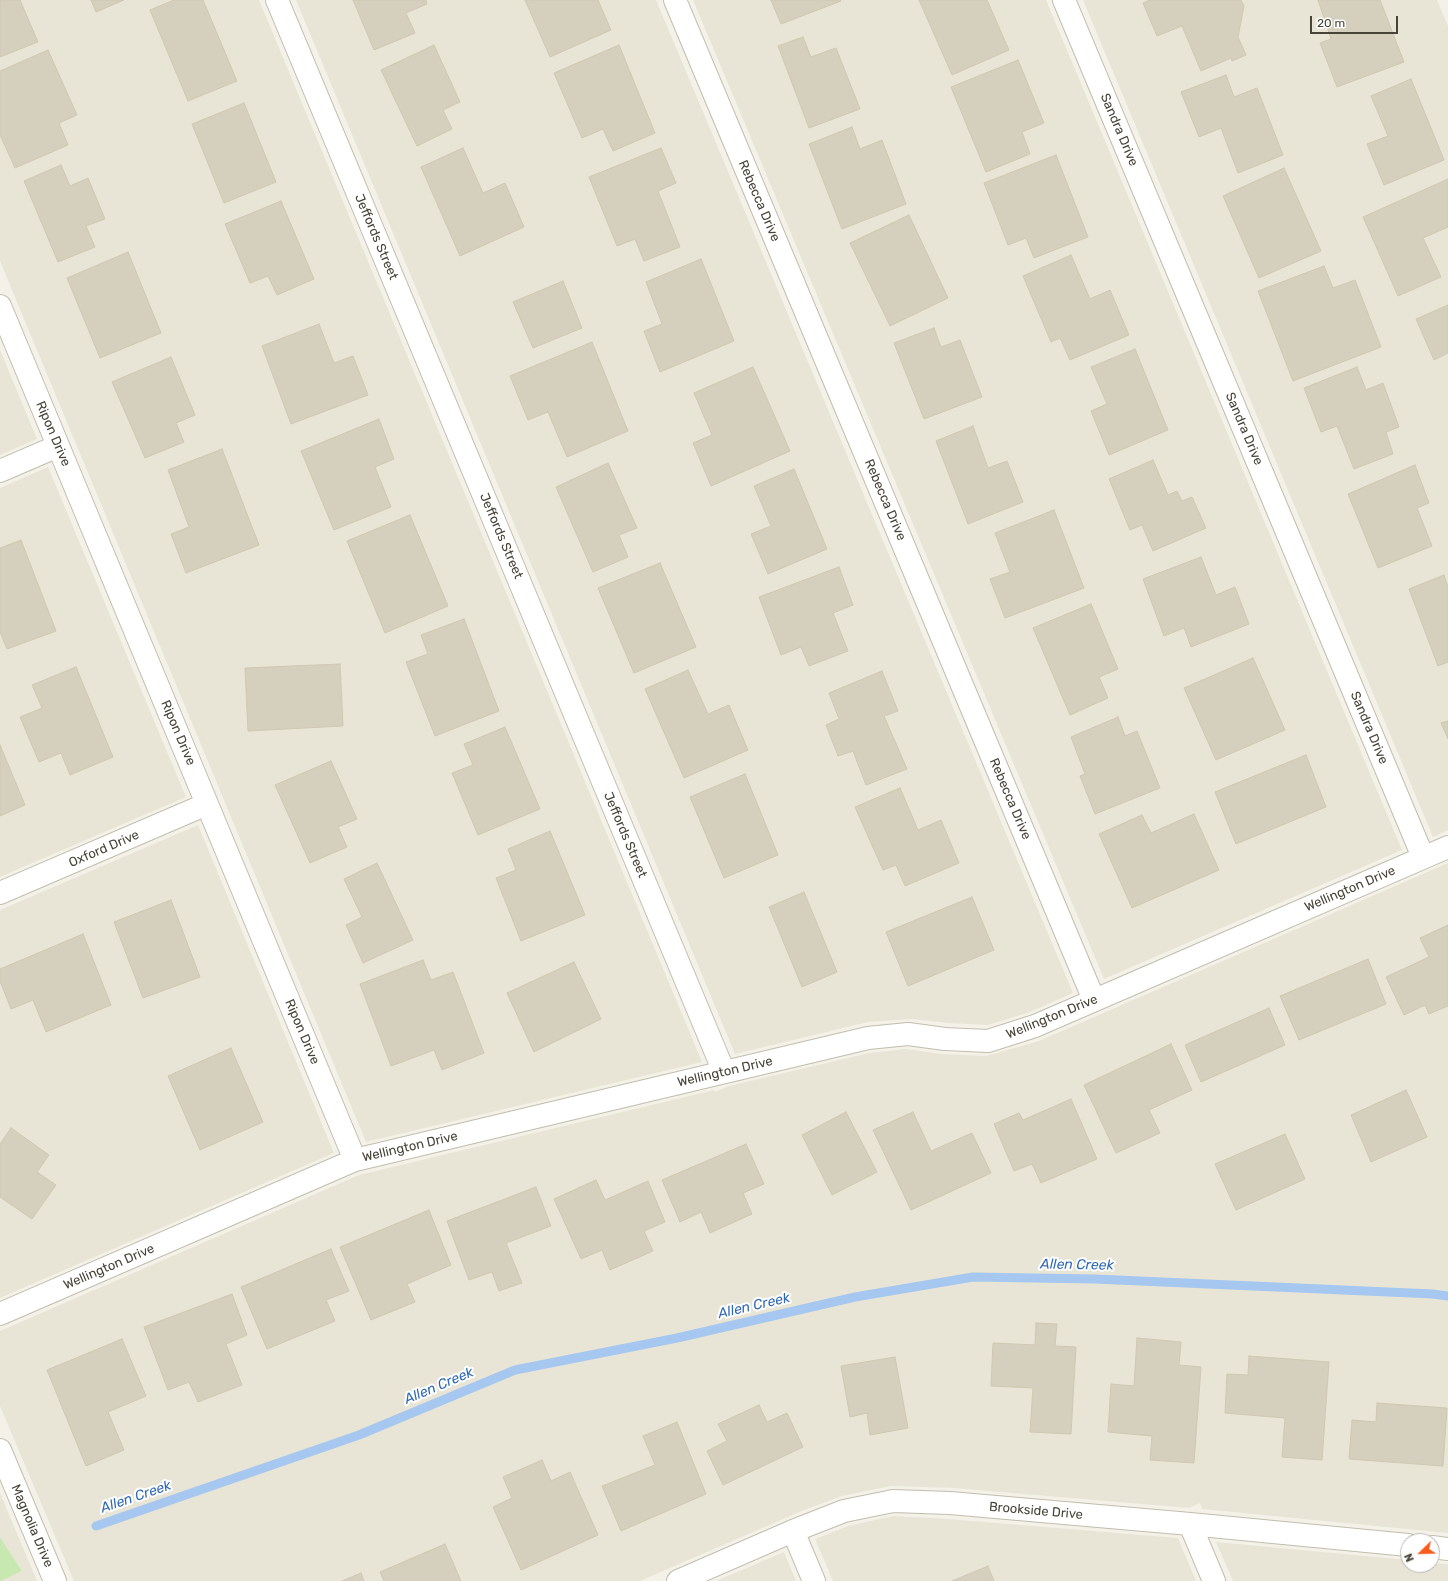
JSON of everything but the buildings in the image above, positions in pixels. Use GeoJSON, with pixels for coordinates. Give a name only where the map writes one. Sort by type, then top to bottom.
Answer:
{"type":"FeatureCollection","features":[{"type":"Feature","properties":{"kind":"street","name":"Jeffords Street"},"geometry":{"type":"LineString","coordinates":[[277,0],[724,1072]]}},
{"type":"Feature","properties":{"kind":"street","name":"Rebecca Drive"},"geometry":{"type":"LineString","coordinates":[[675,0],[1094,1000]]}},
{"type":"Feature","properties":{"kind":"street","name":"Sandra Drive"},"geometry":{"type":"LineString","coordinates":[[1064,0],[1423,858]]}},
{"type":"Feature","properties":{"kind":"street","name":"Ripon Drive"},"geometry":{"type":"LineString","coordinates":[[0,306],[355,1160]]}},
{"type":"Feature","properties":{"kind":"street"},"geometry":{"type":"LineString","coordinates":[[0,471],[58,446]]}},
{"type":"Feature","properties":{"kind":"street","name":"Oxford Drive"},"geometry":{"type":"LineString","coordinates":[[0,894],[207,804]]}},
{"type":"Feature","properties":{"kind":"street","name":"Wellington Drive"},"geometry":{"type":"LineString","coordinates":[[0,1314],[355,1160],[868,1038],[908,1034],[988,1041],[1035,1026],[1448,847]]}},
{"type":"Feature","properties":{"kind":"street","name":"Magnolia Drive"},"geometry":{"type":"LineString","coordinates":[[0,1450],[55,1581]]}},
{"type":"Feature","properties":{"kind":"street","name":"Brookside Drive"},"geometry":{"type":"LineString","coordinates":[[678,1581],[793,1531],[844,1511],[893,1501],[950,1503],[1400,1544]]}},
{"type":"Feature","properties":{"kind":"street"},"geometry":{"type":"LineString","coordinates":[[1190,1524],[1214,1581]]}},
{"type":"Feature","properties":{"kind":"street"},"geometry":{"type":"LineString","coordinates":[[793,1531],[814,1581]]}},
{"type":"Feature","properties":{"kind":"shaded area"},"geometry":{"type":"Polygon","coordinates":[[[0,0],[259,0],[702,1062],[366,1142],[0,261],[0,0]]]}},
{"type":"Feature","properties":{"kind":"shaded area"},"geometry":{"type":"Polygon","coordinates":[[[296,0],[656,0],[1073,993],[1030,1012],[988,1025],[912,1019],[868,1022],[735,1054],[296,0]]]}},
{"type":"Feature","properties":{"kind":"shaded area"},"geometry":{"type":"Polygon","coordinates":[[[693,0],[1046,0],[1402,850],[1104,979],[693,0]]]}},
{"type":"Feature","properties":{"kind":"shaded area"},"geometry":{"type":"Polygon","coordinates":[[[1083,0],[1437,0],[1448,26],[1448,830],[1433,837],[1083,0]]]}},
{"type":"Feature","properties":{"kind":"shaded area"},"geometry":{"type":"Polygon","coordinates":[[[0,350],[37,439],[0,455],[0,350]]]}},
{"type":"Feature","properties":{"kind":"shaded area"},"geometry":{"type":"Polygon","coordinates":[[[48,467],[186,797],[0,877],[0,488],[48,467]]]}},
{"type":"Feature","properties":{"kind":"shaded area"},"geometry":{"type":"Polygon","coordinates":[[[198,825],[334,1153],[0,1298],[0,910],[198,825]]]}},
{"type":"Feature","properties":{"kind":"shaded area"},"geometry":{"type":"Polygon","coordinates":[[[1448,863],[1448,1533],[1202,1509],[1200,1503],[1189,1508],[953,1488],[891,1486],[842,1496],[804,1510],[640,1581],[74,1581],[0,1406],[0,1331],[359,1175],[714,1090],[715,1092],[729,1086],[869,1053],[906,1049],[942,1054],[986,1056],[1039,1041],[1448,863]]]}},
{"type":"Feature","properties":{"kind":"shaded area"},"geometry":{"type":"Polygon","coordinates":[[[0,1493],[37,1581],[1,1581],[22,1571],[0,1537],[0,1493]]]}},
{"type":"Feature","properties":{"kind":"shaded area"},"geometry":{"type":"Polygon","coordinates":[[[893,1516],[948,1519],[1178,1538],[1196,1581],[833,1581],[815,1539],[848,1526],[893,1516]]]}},
{"type":"Feature","properties":{"kind":"shaded area"},"geometry":{"type":"Polygon","coordinates":[[[1216,1542],[1400,1559],[1400,1573],[1440,1573],[1440,1564],[1448,1564],[1448,1581],[1233,1581],[1216,1542]]]}},
{"type":"Feature","properties":{"kind":"shaded area"},"geometry":{"type":"Polygon","coordinates":[[[784,1552],[796,1581],[716,1581],[784,1552]]]}},
{"type":"Feature","properties":{"kind":"green space"},"geometry":{"type":"Polygon","coordinates":[[[0,1537],[22,1571],[1,1581],[0,1581],[0,1537]]]}},
{"type":"Feature","properties":{"kind":"waterway","name":"Allen Creek"},"geometry":{"type":"LineString","coordinates":[[96,1526],[359,1435],[515,1370],[677,1338],[855,1297],[973,1277],[1095,1279],[1433,1294],[1448,1296]]}}]}
